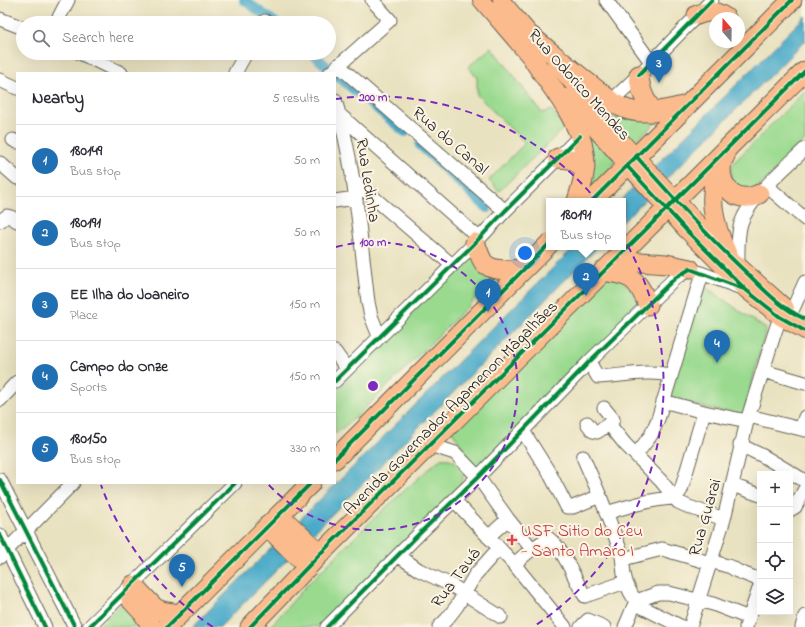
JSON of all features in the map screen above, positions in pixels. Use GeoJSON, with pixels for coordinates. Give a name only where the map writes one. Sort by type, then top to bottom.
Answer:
{"type":"FeatureCollection","features":[{"type":"Feature","properties":{"kind":"highway"},"geometry":{"type":"LineString","coordinates":[[745,41],[792,0]]}},
{"type":"Feature","properties":{"kind":"highway"},"geometry":{"type":"LineString","coordinates":[[697,16],[706,11],[716,12]]}},
{"type":"Feature","properties":{"kind":"highway"},"geometry":{"type":"LineString","coordinates":[[531,36],[575,73],[605,107],[642,112],[654,112],[687,105]]}},
{"type":"Feature","properties":{"kind":"highway"},"geometry":{"type":"LineString","coordinates":[[596,198],[636,166],[737,48]]}},
{"type":"Feature","properties":{"kind":"highway"},"geometry":{"type":"LineString","coordinates":[[534,61],[568,111],[580,136],[584,153],[585,168],[583,183],[578,198]]}},
{"type":"Feature","properties":{"kind":"highway"},"geometry":{"type":"LineString","coordinates":[[645,69],[641,92],[654,112]]}},
{"type":"Feature","properties":{"kind":"highway","name":"Avenida Governador Agamenon Magalhães"},"geometry":{"type":"LineString","coordinates":[[626,246],[666,199],[737,139],[805,71]]}},
{"type":"Feature","properties":{"kind":"highway"},"geometry":{"type":"LineString","coordinates":[[733,261],[716,228],[712,204],[715,178],[722,160],[737,139]]}},
{"type":"Feature","properties":{"kind":"highway"},"geometry":{"type":"LineString","coordinates":[[558,158],[570,159],[585,168]]}},
{"type":"Feature","properties":{"kind":"highway"},"geometry":{"type":"LineString","coordinates":[[722,160],[720,175],[722,182],[732,193],[750,197],[763,190]]}},
{"type":"Feature","properties":{"kind":"highway"},"geometry":{"type":"LineString","coordinates":[[477,240],[484,263],[490,267],[498,270],[524,269]]}},
{"type":"Feature","properties":{"kind":"highway"},"geometry":{"type":"LineString","coordinates":[[336,458],[546,247]]}},
{"type":"Feature","properties":{"kind":"highway","name":"Avenida Governador Agamenon Magalhães"},"geometry":{"type":"LineString","coordinates":[[250,627],[309,556],[430,445],[609,266],[623,250]]}},
{"type":"Feature","properties":{"kind":"highway"},"geometry":{"type":"LineString","coordinates":[[609,266],[666,264],[696,272]]}},
{"type":"Feature","properties":{"kind":"highway"},"geometry":{"type":"LineString","coordinates":[[609,266],[617,273],[630,277],[636,282],[648,305]]}},
{"type":"Feature","properties":{"kind":"highway"},"geometry":{"type":"LineString","coordinates":[[128,589],[174,620],[278,526],[310,484]]}},
{"type":"Feature","properties":{"kind":"highway"},"geometry":{"type":"LineString","coordinates":[[278,526],[309,556]]}},
{"type":"Feature","properties":{"kind":"highway"},"geometry":{"type":"LineString","coordinates":[[128,589],[152,627]]}},
{"type":"Feature","properties":{"kind":"main road","name":"Rua Odorico Mendes"},"geometry":{"type":"LineString","coordinates":[[481,0],[534,61],[636,166]]}},
{"type":"Feature","properties":{"kind":"main road","name":"Rua Odorico Mendes"},"geometry":{"type":"LineString","coordinates":[[501,0],[531,36]]}},
{"type":"Feature","properties":{"kind":"main road","name":"Rua Odorico Mendes"},"geometry":{"type":"LineString","coordinates":[[605,107],[636,166]]}},
{"type":"Feature","properties":{"kind":"main road"},"geometry":{"type":"LineString","coordinates":[[636,166],[746,290],[792,317]]}},
{"type":"Feature","properties":{"kind":"main road"},"geometry":{"type":"LineString","coordinates":[[666,199],[770,295],[805,331]]}},
{"type":"Feature","properties":{"kind":"street"},"geometry":{"type":"LineString","coordinates":[[60,16],[68,0]]}},
{"type":"Feature","properties":{"kind":"street"},"geometry":{"type":"LineString","coordinates":[[334,69],[390,20],[372,0]]}},
{"type":"Feature","properties":{"kind":"street"},"geometry":{"type":"LineString","coordinates":[[606,0],[645,69]]}},
{"type":"Feature","properties":{"kind":"street"},"geometry":{"type":"LineString","coordinates":[[605,107],[645,69],[712,0]]}},
{"type":"Feature","properties":{"kind":"street"},"geometry":{"type":"LineString","coordinates":[[0,19],[16,25]]}},
{"type":"Feature","properties":{"kind":"street"},"geometry":{"type":"LineString","coordinates":[[94,60],[119,72]]}},
{"type":"Feature","properties":{"kind":"street"},"geometry":{"type":"LineString","coordinates":[[235,72],[242,60]]}},
{"type":"Feature","properties":{"kind":"street","name":"Rua do Canal"},"geometry":{"type":"LineString","coordinates":[[334,69],[505,211]]}},
{"type":"Feature","properties":{"kind":"street"},"geometry":{"type":"LineString","coordinates":[[0,80],[16,88]]}},
{"type":"Feature","properties":{"kind":"street","name":"Rua Ledinha"},"geometry":{"type":"LineString","coordinates":[[336,104],[352,179],[368,302],[371,316],[379,336]]}},
{"type":"Feature","properties":{"kind":"street"},"geometry":{"type":"LineString","coordinates":[[339,114],[477,240]]}},
{"type":"Feature","properties":{"kind":"street"},"geometry":{"type":"LineString","coordinates":[[336,380],[379,336],[452,266],[580,136]]}},
{"type":"Feature","properties":{"kind":"street"},"geometry":{"type":"LineString","coordinates":[[733,261],[741,223],[748,208],[763,190],[805,149]]}},
{"type":"Feature","properties":{"kind":"street"},"geometry":{"type":"LineString","coordinates":[[0,163],[16,177]]}},
{"type":"Feature","properties":{"kind":"street"},"geometry":{"type":"LineString","coordinates":[[352,179],[452,266]]}},
{"type":"Feature","properties":{"kind":"street"},"geometry":{"type":"LineString","coordinates":[[763,190],[805,219]]}},
{"type":"Feature","properties":{"kind":"street"},"geometry":{"type":"LineString","coordinates":[[336,201],[354,198]]}},
{"type":"Feature","properties":{"kind":"street"},"geometry":{"type":"LineString","coordinates":[[636,455],[651,435],[654,412],[663,401],[696,272]]}},
{"type":"Feature","properties":{"kind":"street"},"geometry":{"type":"LineString","coordinates":[[327,627],[478,477],[589,362],[675,278],[696,272],[746,290]]}},
{"type":"Feature","properties":{"kind":"street","name":"Rua Guarai"},"geometry":{"type":"LineString","coordinates":[[690,627],[700,600],[710,562],[724,519],[740,445],[763,371],[792,317],[805,282]]}},
{"type":"Feature","properties":{"kind":"street"},"geometry":{"type":"LineString","coordinates":[[336,353],[347,369]]}},
{"type":"Feature","properties":{"kind":"street"},"geometry":{"type":"LineString","coordinates":[[589,362],[598,377],[657,373],[670,375]]}},
{"type":"Feature","properties":{"kind":"street"},"geometry":{"type":"LineString","coordinates":[[763,371],[805,383]]}},
{"type":"Feature","properties":{"kind":"street"},"geometry":{"type":"LineString","coordinates":[[0,400],[16,383]]}},
{"type":"Feature","properties":{"kind":"street"},"geometry":{"type":"LineString","coordinates":[[663,401],[704,412],[748,419],[804,425]]}},
{"type":"Feature","properties":{"kind":"street"},"geometry":{"type":"LineString","coordinates":[[587,423],[593,431],[597,432],[609,424],[613,420],[604,408]]}},
{"type":"Feature","properties":{"kind":"street"},"geometry":{"type":"LineString","coordinates":[[675,498],[680,490],[704,412]]}},
{"type":"Feature","properties":{"kind":"street"},"geometry":{"type":"LineString","coordinates":[[609,424],[625,444],[682,504],[724,519]]}},
{"type":"Feature","properties":{"kind":"street"},"geometry":{"type":"LineString","coordinates":[[523,431],[550,474],[567,507],[573,507],[600,496]]}},
{"type":"Feature","properties":{"kind":"street"},"geometry":{"type":"LineString","coordinates":[[430,445],[455,453],[478,477],[508,519],[532,548]]}},
{"type":"Feature","properties":{"kind":"street"},"geometry":{"type":"LineString","coordinates":[[740,445],[763,456],[805,482]]}},
{"type":"Feature","properties":{"kind":"street"},"geometry":{"type":"LineString","coordinates":[[583,457],[600,496],[623,559],[625,582],[636,601],[642,607],[682,627]]}},
{"type":"Feature","properties":{"kind":"street"},"geometry":{"type":"LineString","coordinates":[[0,480],[75,627]]}},
{"type":"Feature","properties":{"kind":"street"},"geometry":{"type":"LineString","coordinates":[[4,553],[72,484]]}},
{"type":"Feature","properties":{"kind":"street"},"geometry":{"type":"LineString","coordinates":[[89,627],[234,484]]}},
{"type":"Feature","properties":{"kind":"street"},"geometry":{"type":"LineString","coordinates":[[732,485],[757,494]]}},
{"type":"Feature","properties":{"kind":"street"},"geometry":{"type":"LineString","coordinates":[[793,508],[805,489]]}},
{"type":"Feature","properties":{"kind":"street"},"geometry":{"type":"LineString","coordinates":[[606,513],[655,500],[675,498]]}},
{"type":"Feature","properties":{"kind":"street"},"geometry":{"type":"LineString","coordinates":[[454,500],[514,564],[565,627]]}},
{"type":"Feature","properties":{"kind":"street"},"geometry":{"type":"LineString","coordinates":[[488,537],[508,519]]}},
{"type":"Feature","properties":{"kind":"street"},"geometry":{"type":"LineString","coordinates":[[0,535],[4,553],[45,627]]}},
{"type":"Feature","properties":{"kind":"street"},"geometry":{"type":"LineString","coordinates":[[514,564],[532,548],[548,538],[563,557],[586,596],[625,582]]}},
{"type":"Feature","properties":{"kind":"street","name":"Rua Tauá"},"geometry":{"type":"LineString","coordinates":[[443,626],[465,594],[475,575],[499,548]]}},
{"type":"Feature","properties":{"kind":"street"},"geometry":{"type":"LineString","coordinates":[[623,559],[662,549],[731,567],[757,579]]}},
{"type":"Feature","properties":{"kind":"street"},"geometry":{"type":"LineString","coordinates":[[399,556],[419,570],[451,585],[501,617]]}},
{"type":"Feature","properties":{"kind":"street"},"geometry":{"type":"LineString","coordinates":[[625,627],[636,601],[648,595],[664,593],[700,600],[747,623],[757,595]]}},
{"type":"Feature","properties":{"kind":"street"},"geometry":{"type":"LineString","coordinates":[[802,627],[805,616]]}},
{"type":"Feature","properties":{"kind":"street"},"geometry":{"type":"LineString","coordinates":[[580,627],[587,620],[604,627]]}},
{"type":"Feature","properties":{"kind":"green space"},"geometry":{"type":"Polygon","coordinates":[[[492,47],[542,113],[552,110],[564,128],[499,191],[489,180],[525,143],[477,95],[477,77],[468,67],[492,47]]]}},
{"type":"Feature","properties":{"kind":"green space"},"geometry":{"type":"Polygon","coordinates":[[[805,91],[805,141],[758,188],[748,192],[731,186],[731,168],[736,160],[805,91]]]}},
{"type":"Feature","properties":{"kind":"green space"},"geometry":{"type":"Polygon","coordinates":[[[616,114],[661,118],[634,142],[615,121],[616,114]]]}},
{"type":"Feature","properties":{"kind":"green space"},"geometry":{"type":"Polygon","coordinates":[[[584,124],[615,159],[608,172],[590,189],[584,124]]]}},
{"type":"Feature","properties":{"kind":"green space"},"geometry":{"type":"Polygon","coordinates":[[[472,252],[498,276],[358,415],[336,433],[336,389],[472,252]]]}},
{"type":"Feature","properties":{"kind":"green space"},"geometry":{"type":"Polygon","coordinates":[[[617,273],[642,305],[477,471],[451,429],[604,274],[617,273]]]}},
{"type":"Feature","properties":{"kind":"green space"},"geometry":{"type":"Polygon","coordinates":[[[701,284],[766,329],[743,417],[666,398],[701,284]]]}},
{"type":"Feature","properties":{"kind":"green space"},"geometry":{"type":"Polygon","coordinates":[[[441,459],[456,462],[463,474],[461,484],[319,627],[270,627],[307,585],[371,521],[441,459]]]}},
{"type":"Feature","properties":{"kind":"green space"},"geometry":{"type":"Polygon","coordinates":[[[124,605],[143,627],[98,627],[119,606],[124,605]]]}},
{"type":"Feature","properties":{"kind":"water"},"geometry":{"type":"Polygon","coordinates":[[[805,16],[805,41],[626,219],[626,198],[623,198],[805,16]]]}},
{"type":"Feature","properties":{"kind":"water"},"geometry":{"type":"Polygon","coordinates":[[[571,250],[595,250],[220,627],[192,627],[571,250]]]}},
{"type":"Feature","properties":{"kind":"waterway"},"geometry":{"type":"LineString","coordinates":[[244,0],[266,16]]}},
{"type":"Feature","properties":{"kind":"waterway"},"geometry":{"type":"LineString","coordinates":[[320,60],[333,72]]}},
{"type":"Feature","properties":{"kind":"waterway"},"geometry":{"type":"LineString","coordinates":[[336,75],[405,132]]}},
{"type":"Feature","properties":{"kind":"waterway"},"geometry":{"type":"LineString","coordinates":[[420,145],[487,208]]}},
{"type":"Feature","properties":{"kind":"cycle path"},"geometry":{"type":"LineString","coordinates":[[639,75],[712,0]]}},
{"type":"Feature","properties":{"kind":"cycle path"},"geometry":{"type":"LineString","coordinates":[[595,198],[792,0]]}},
{"type":"Feature","properties":{"kind":"cycle path"},"geometry":{"type":"LineString","coordinates":[[626,249],[805,71]]}},
{"type":"Feature","properties":{"kind":"cycle path"},"geometry":{"type":"LineString","coordinates":[[336,380],[475,243],[580,136]]}},
{"type":"Feature","properties":{"kind":"cycle path"},"geometry":{"type":"LineString","coordinates":[[636,156],[663,187],[735,262],[776,300],[805,319]]}},
{"type":"Feature","properties":{"kind":"cycle path"},"geometry":{"type":"LineString","coordinates":[[627,166],[686,230],[746,290],[780,317],[805,331]]}},
{"type":"Feature","properties":{"kind":"cycle path"},"geometry":{"type":"LineString","coordinates":[[336,458],[546,247]]}},
{"type":"Feature","properties":{"kind":"cycle path"},"geometry":{"type":"LineString","coordinates":[[250,627],[320,554],[625,250]]}},
{"type":"Feature","properties":{"kind":"cycle path"},"geometry":{"type":"LineString","coordinates":[[327,627],[478,477],[589,362],[675,278],[690,269],[746,290]]}},
{"type":"Feature","properties":{"kind":"cycle path"},"geometry":{"type":"LineString","coordinates":[[0,480],[75,627]]}},
{"type":"Feature","properties":{"kind":"cycle path"},"geometry":{"type":"LineString","coordinates":[[89,627],[234,484]]}},
{"type":"Feature","properties":{"kind":"cycle path"},"geometry":{"type":"LineString","coordinates":[[167,627],[310,484]]}},
{"type":"Feature","properties":{"kind":"cycle path"},"geometry":{"type":"LineString","coordinates":[[0,535],[45,627]]}},
{"type":"Feature","properties":{"kind":"place","name":"EE Ilha do Joaneiro"},"geometry":{"type":"Point","coordinates":[659,83]}},
{"type":"Feature","properties":{"kind":"place","name":"180191"},"geometry":{"type":"Point","coordinates":[586,296]}},
{"type":"Feature","properties":{"kind":"place","name":"180149"},"geometry":{"type":"Point","coordinates":[488,312]}},
{"type":"Feature","properties":{"kind":"place","name":"Campo do Onze"},"geometry":{"type":"Point","coordinates":[717,363]}},
{"type":"Feature","properties":{"kind":"place","name":"USF Sitio do Ceu - Santo Amaro I"},"geometry":{"type":"Point","coordinates":[512,540]}},
{"type":"Feature","properties":{"kind":"place","name":"180150"},"geometry":{"type":"Point","coordinates":[182,587]}}]}
